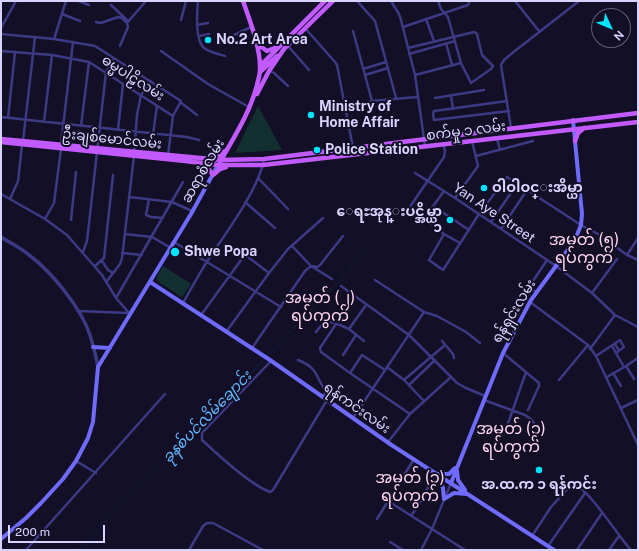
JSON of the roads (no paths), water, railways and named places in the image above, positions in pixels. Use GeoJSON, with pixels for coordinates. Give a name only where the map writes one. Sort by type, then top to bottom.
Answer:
{"type":"FeatureCollection","features":[{"type":"Feature","properties":{"kind":"main road","name":"ဆရာစံလမ်း"},"geometry":{"type":"LineString","coordinates":[[98,367],[129,313],[150,282],[230,147],[254,99],[260,66],[252,27],[243,1]]}},
{"type":"Feature","properties":{"kind":"main road"},"geometry":{"type":"LineString","coordinates":[[260,72],[323,3],[333,1]]}},
{"type":"Feature","properties":{"kind":"main road"},"geometry":{"type":"LineString","coordinates":[[298,30],[305,27],[323,3]]}},
{"type":"Feature","properties":{"kind":"main road"},"geometry":{"type":"LineString","coordinates":[[255,39],[260,46],[267,51],[284,46]]}},
{"type":"Feature","properties":{"kind":"main road"},"geometry":{"type":"LineString","coordinates":[[260,66],[284,46]]}},
{"type":"Feature","properties":{"kind":"main road"},"geometry":{"type":"LineString","coordinates":[[254,99],[284,46]]}},
{"type":"Feature","properties":{"kind":"main road","name":"စက်မှု ၁ လမ်း"},"geometry":{"type":"LineString","coordinates":[[264,159],[638,113]]}},
{"type":"Feature","properties":{"kind":"main road","name":"ရန်ရှင်းလမ်း"},"geometry":{"type":"LineString","coordinates":[[451,483],[503,353],[530,302],[574,240],[581,225],[582,214],[573,120]]}},
{"type":"Feature","properties":{"kind":"main road","name":"စက်မှု ၁ လမ်း"},"geometry":{"type":"LineString","coordinates":[[265,165],[574,128],[638,122]]}},
{"type":"Feature","properties":{"kind":"main road"},"geometry":{"type":"LineString","coordinates":[[539,125],[539,133]]}},
{"type":"Feature","properties":{"kind":"main road"},"geometry":{"type":"LineString","coordinates":[[575,141],[580,131],[588,127]]}},
{"type":"Feature","properties":{"kind":"main road"},"geometry":{"type":"LineString","coordinates":[[502,130],[503,137]]}},
{"type":"Feature","properties":{"kind":"main road"},"geometry":{"type":"LineString","coordinates":[[466,134],[469,141]]}},
{"type":"Feature","properties":{"kind":"main road","name":"ဦးချစ်မောင်လမ်း"},"geometry":{"type":"LineString","coordinates":[[1,139],[23,143],[134,154],[199,160],[221,160]]}},
{"type":"Feature","properties":{"kind":"main road"},"geometry":{"type":"LineString","coordinates":[[1,142],[23,143]]}},
{"type":"Feature","properties":{"kind":"main road"},"geometry":{"type":"LineString","coordinates":[[393,143],[395,150]]}},
{"type":"Feature","properties":{"kind":"main road"},"geometry":{"type":"LineString","coordinates":[[363,146],[364,154]]}},
{"type":"Feature","properties":{"kind":"main road"},"geometry":{"type":"LineString","coordinates":[[199,160],[218,156],[230,147],[231,153],[236,160]]}},
{"type":"Feature","properties":{"kind":"main road","name":"ဦးချစ်မောင်လမ်း"},"geometry":{"type":"LineString","coordinates":[[134,154],[199,160],[218,165]]}},
{"type":"Feature","properties":{"kind":"main road"},"geometry":{"type":"LineString","coordinates":[[221,160],[264,159]]}},
{"type":"Feature","properties":{"kind":"main road"},"geometry":{"type":"LineString","coordinates":[[199,160],[208,168],[213,176],[220,169],[235,166]]}},
{"type":"Feature","properties":{"kind":"main road"},"geometry":{"type":"LineString","coordinates":[[218,165],[265,165]]}},
{"type":"Feature","properties":{"kind":"main road","name":"ရန်ကင်းလမ်း"},"geometry":{"type":"LineString","coordinates":[[150,282],[252,348],[388,442],[554,550]]}},
{"type":"Feature","properties":{"kind":"main road"},"geometry":{"type":"LineString","coordinates":[[93,347],[110,348]]}},
{"type":"Feature","properties":{"kind":"main road"},"geometry":{"type":"LineString","coordinates":[[1,538],[26,518],[41,503],[63,479],[76,461],[88,438],[93,422],[98,367]]}},
{"type":"Feature","properties":{"kind":"main road"},"geometry":{"type":"LineString","coordinates":[[457,467],[449,474],[436,473],[443,488],[444,499],[454,493],[469,495]]}},
{"type":"Feature","properties":{"kind":"main road"},"geometry":{"type":"LineString","coordinates":[[457,467],[458,480],[469,495]]}},
{"type":"Feature","properties":{"kind":"street"},"geometry":{"type":"LineString","coordinates":[[1,28],[16,1]]}},
{"type":"Feature","properties":{"kind":"street"},"geometry":{"type":"LineString","coordinates":[[54,39],[66,1]]}},
{"type":"Feature","properties":{"kind":"street"},"geometry":{"type":"LineString","coordinates":[[79,1],[89,5]]}},
{"type":"Feature","properties":{"kind":"street"},"geometry":{"type":"LineString","coordinates":[[120,46],[128,27],[128,22],[146,1]]}},
{"type":"Feature","properties":{"kind":"street"},"geometry":{"type":"LineString","coordinates":[[181,20],[186,1]]}},
{"type":"Feature","properties":{"kind":"street"},"geometry":{"type":"LineString","coordinates":[[198,1],[197,25],[203,47],[206,50],[225,56]]}},
{"type":"Feature","properties":{"kind":"street"},"geometry":{"type":"LineString","coordinates":[[358,1],[375,21],[396,98]]}},
{"type":"Feature","properties":{"kind":"street"},"geometry":{"type":"LineString","coordinates":[[391,1],[399,14],[415,75],[425,146]]}},
{"type":"Feature","properties":{"kind":"street"},"geometry":{"type":"LineString","coordinates":[[408,48],[454,36],[474,32],[477,34],[482,54],[493,66],[471,83],[461,63],[454,36],[448,17],[441,9],[438,1]]}},
{"type":"Feature","properties":{"kind":"street"},"geometry":{"type":"LineString","coordinates":[[403,27],[468,5],[470,1]]}},
{"type":"Feature","properties":{"kind":"street"},"geometry":{"type":"LineString","coordinates":[[515,1],[539,31]]}},
{"type":"Feature","properties":{"kind":"street"},"geometry":{"type":"LineString","coordinates":[[511,129],[501,65],[504,60],[578,1]]}},
{"type":"Feature","properties":{"kind":"street"},"geometry":{"type":"LineString","coordinates":[[111,5],[128,22]]}},
{"type":"Feature","properties":{"kind":"street"},"geometry":{"type":"LineString","coordinates":[[62,14],[80,21]]}},
{"type":"Feature","properties":{"kind":"street"},"geometry":{"type":"LineString","coordinates":[[96,22],[101,24],[118,17],[128,22]]}},
{"type":"Feature","properties":{"kind":"street"},"geometry":{"type":"LineString","coordinates":[[426,19],[434,41]]}},
{"type":"Feature","properties":{"kind":"street"},"geometry":{"type":"LineString","coordinates":[[197,25],[208,23]]}},
{"type":"Feature","properties":{"kind":"street"},"geometry":{"type":"LineString","coordinates":[[234,34],[252,27]]}},
{"type":"Feature","properties":{"kind":"street"},"geometry":{"type":"LineString","coordinates":[[305,27],[335,62],[338,70],[353,148]]}},
{"type":"Feature","properties":{"kind":"street"},"geometry":{"type":"LineString","coordinates":[[353,31],[372,101]]}},
{"type":"Feature","properties":{"kind":"street"},"geometry":{"type":"LineString","coordinates":[[1,34],[54,39],[95,46],[151,81],[197,115]]}},
{"type":"Feature","properties":{"kind":"street"},"geometry":{"type":"LineString","coordinates":[[199,36],[209,34]]}},
{"type":"Feature","properties":{"kind":"street"},"geometry":{"type":"LineString","coordinates":[[10,199],[18,181],[35,37]]}},
{"type":"Feature","properties":{"kind":"street"},"geometry":{"type":"LineString","coordinates":[[409,54],[455,41]]}},
{"type":"Feature","properties":{"kind":"street"},"geometry":{"type":"LineString","coordinates":[[45,219],[54,203],[59,170],[72,42]]}},
{"type":"Feature","properties":{"kind":"street"},"geometry":{"type":"LineString","coordinates":[[446,43],[452,65]]}},
{"type":"Feature","properties":{"kind":"street"},"geometry":{"type":"LineString","coordinates":[[284,46],[309,70]]}},
{"type":"Feature","properties":{"kind":"street","name":"ဓမ္မပါဠိလမ်း"},"geometry":{"type":"LineString","coordinates":[[1,51],[52,55],[89,62],[173,116]]}},
{"type":"Feature","properties":{"kind":"street"},"geometry":{"type":"LineString","coordinates":[[161,51],[208,84],[250,107]]}},
{"type":"Feature","properties":{"kind":"street"},"geometry":{"type":"LineString","coordinates":[[8,118],[15,52]]}},
{"type":"Feature","properties":{"kind":"street"},"geometry":{"type":"LineString","coordinates":[[44,122],[52,55]]}},
{"type":"Feature","properties":{"kind":"street"},"geometry":{"type":"LineString","coordinates":[[83,252],[87,241],[106,72],[114,58]]}},
{"type":"Feature","properties":{"kind":"street"},"geometry":{"type":"LineString","coordinates":[[81,126],[89,62]]}},
{"type":"Feature","properties":{"kind":"street"},"geometry":{"type":"LineString","coordinates":[[363,69],[386,62]]}},
{"type":"Feature","properties":{"kind":"street"},"geometry":{"type":"LineString","coordinates":[[415,75],[461,63]]}},
{"type":"Feature","properties":{"kind":"street"},"geometry":{"type":"LineString","coordinates":[[365,75],[388,68]]}},
{"type":"Feature","properties":{"kind":"street"},"geometry":{"type":"LineString","coordinates":[[269,71],[274,73],[288,86]]}},
{"type":"Feature","properties":{"kind":"street"},"geometry":{"type":"LineString","coordinates":[[107,281],[120,264],[125,234],[137,115],[141,95],[151,81]]}},
{"type":"Feature","properties":{"kind":"street"},"geometry":{"type":"LineString","coordinates":[[118,130],[123,84]]}},
{"type":"Feature","properties":{"kind":"street"},"geometry":{"type":"LineString","coordinates":[[435,98],[484,90]]}},
{"type":"Feature","properties":{"kind":"street"},"geometry":{"type":"LineString","coordinates":[[451,95],[453,109]]}},
{"type":"Feature","properties":{"kind":"street"},"geometry":{"type":"LineString","coordinates":[[345,109],[372,101],[417,96]]}},
{"type":"Feature","properties":{"kind":"street"},"geometry":{"type":"LineString","coordinates":[[507,101],[434,111],[434,120],[509,111]]}},
{"type":"Feature","properties":{"kind":"street"},"geometry":{"type":"LineString","coordinates":[[168,156],[173,116],[181,102]]}},
{"type":"Feature","properties":{"kind":"street"},"geometry":{"type":"LineString","coordinates":[[153,134],[157,106]]}},
{"type":"Feature","properties":{"kind":"street"},"geometry":{"type":"LineString","coordinates":[[1,117],[171,135],[199,140]]}},
{"type":"Feature","properties":{"kind":"street"},"geometry":{"type":"LineString","coordinates":[[497,138],[500,150]]}},
{"type":"Feature","properties":{"kind":"street"},"geometry":{"type":"LineString","coordinates":[[455,198],[478,166],[476,156],[469,141]]}},
{"type":"Feature","properties":{"kind":"street"},"geometry":{"type":"LineString","coordinates":[[476,156],[533,141]]}},
{"type":"Feature","properties":{"kind":"street"},"geometry":{"type":"LineString","coordinates":[[405,214],[444,157],[445,150],[443,144]]}},
{"type":"Feature","properties":{"kind":"street"},"geometry":{"type":"LineString","coordinates":[[182,303],[245,202],[265,165],[264,159]]}},
{"type":"Feature","properties":{"kind":"street"},"geometry":{"type":"LineString","coordinates":[[71,220],[76,172]]}},
{"type":"Feature","properties":{"kind":"street","name":"Yan Aye Street"},"geometry":{"type":"LineString","coordinates":[[415,173],[556,266],[592,293],[615,315],[638,327]]}},
{"type":"Feature","properties":{"kind":"street"},"geometry":{"type":"LineString","coordinates":[[95,266],[104,258],[113,175]]}},
{"type":"Feature","properties":{"kind":"street"},"geometry":{"type":"LineString","coordinates":[[444,234],[429,260],[442,270],[479,214],[506,177],[581,225],[600,235],[627,255],[638,260]]}},
{"type":"Feature","properties":{"kind":"street"},"geometry":{"type":"LineString","coordinates":[[258,178],[288,209]]}},
{"type":"Feature","properties":{"kind":"street"},"geometry":{"type":"LineString","coordinates":[[116,298],[183,182]]}},
{"type":"Feature","properties":{"kind":"street"},"geometry":{"type":"LineString","coordinates":[[491,222],[517,184]]}},
{"type":"Feature","properties":{"kind":"street"},"geometry":{"type":"LineString","coordinates":[[501,229],[526,190]]}},
{"type":"Feature","properties":{"kind":"street"},"geometry":{"type":"LineString","coordinates":[[444,191],[426,216],[426,219],[444,234],[460,243]]}},
{"type":"Feature","properties":{"kind":"street"},"geometry":{"type":"LineString","coordinates":[[1,194],[45,219],[67,235],[107,281],[116,298],[129,313]]}},
{"type":"Feature","properties":{"kind":"street"},"geometry":{"type":"LineString","coordinates":[[129,197],[172,202],[192,211]]}},
{"type":"Feature","properties":{"kind":"street"},"geometry":{"type":"LineString","coordinates":[[149,200],[146,215],[163,218]]}},
{"type":"Feature","properties":{"kind":"street"},"geometry":{"type":"LineString","coordinates":[[245,202],[275,228]]}},
{"type":"Feature","properties":{"kind":"street"},"geometry":{"type":"LineString","coordinates":[[433,206],[469,230]]}},
{"type":"Feature","properties":{"kind":"street"},"geometry":{"type":"LineString","coordinates":[[226,332],[269,273],[292,246],[323,218]]}},
{"type":"Feature","properties":{"kind":"street"},"geometry":{"type":"LineString","coordinates":[[125,234],[152,237],[170,248]]}},
{"type":"Feature","properties":{"kind":"street"},"geometry":{"type":"LineString","coordinates":[[252,348],[305,271],[311,266],[317,267],[320,265],[342,236]]}},
{"type":"Feature","properties":{"kind":"street"},"geometry":{"type":"LineString","coordinates":[[1,237],[29,255],[47,271],[62,288],[78,311],[90,334],[98,367]]}},
{"type":"Feature","properties":{"kind":"street"},"geometry":{"type":"LineString","coordinates":[[627,255],[638,238]]}},
{"type":"Feature","properties":{"kind":"street"},"geometry":{"type":"LineString","coordinates":[[174,242],[280,307]]}},
{"type":"Feature","properties":{"kind":"street"},"geometry":{"type":"LineString","coordinates":[[292,246],[311,266],[332,279]]}},
{"type":"Feature","properties":{"kind":"street"},"geometry":{"type":"LineString","coordinates":[[122,253],[142,255]]}},
{"type":"Feature","properties":{"kind":"street"},"geometry":{"type":"LineString","coordinates":[[201,316],[244,256],[248,257],[269,273]]}},
{"type":"Feature","properties":{"kind":"street"},"geometry":{"type":"LineString","coordinates":[[592,293],[617,259]]}},
{"type":"Feature","properties":{"kind":"street"},"geometry":{"type":"LineString","coordinates":[[537,293],[530,288],[530,286],[547,260]]}},
{"type":"Feature","properties":{"kind":"street"},"geometry":{"type":"LineString","coordinates":[[102,261],[108,270],[113,273]]}},
{"type":"Feature","properties":{"kind":"street"},"geometry":{"type":"LineString","coordinates":[[375,280],[424,312],[437,316],[466,332],[480,343]]}},
{"type":"Feature","properties":{"kind":"street"},"geometry":{"type":"LineString","coordinates":[[340,286],[409,335],[432,356],[457,383],[484,398],[525,415],[532,420],[537,428]]}},
{"type":"Feature","properties":{"kind":"street"},"geometry":{"type":"LineString","coordinates":[[530,302],[588,345],[596,356],[607,377],[638,442]]}},
{"type":"Feature","properties":{"kind":"street"},"geometry":{"type":"LineString","coordinates":[[349,328],[366,304]]}},
{"type":"Feature","properties":{"kind":"street"},"geometry":{"type":"LineString","coordinates":[[78,311],[129,313]]}},
{"type":"Feature","properties":{"kind":"street"},"geometry":{"type":"LineString","coordinates":[[352,418],[424,312]]}},
{"type":"Feature","properties":{"kind":"street"},"geometry":{"type":"LineString","coordinates":[[590,349],[615,315]]}},
{"type":"Feature","properties":{"kind":"street"},"geometry":{"type":"LineString","coordinates":[[316,332],[322,323],[331,322],[349,328],[364,340]]}},
{"type":"Feature","properties":{"kind":"street"},"geometry":{"type":"LineString","coordinates":[[336,324],[320,348],[321,352],[372,389],[410,414]]}},
{"type":"Feature","properties":{"kind":"street"},"geometry":{"type":"LineString","coordinates":[[343,355],[356,334]]}},
{"type":"Feature","properties":{"kind":"street"},"geometry":{"type":"LineString","coordinates":[[596,356],[620,340],[624,347],[616,353]]}},
{"type":"Feature","properties":{"kind":"street"},"geometry":{"type":"LineString","coordinates":[[442,341],[453,354],[454,358]]}},
{"type":"Feature","properties":{"kind":"street"},"geometry":{"type":"LineString","coordinates":[[615,344],[619,351]]}},
{"type":"Feature","properties":{"kind":"street"},"geometry":{"type":"LineString","coordinates":[[404,380],[445,345]]}},
{"type":"Feature","properties":{"kind":"street"},"geometry":{"type":"LineString","coordinates":[[559,380],[588,345]]}},
{"type":"Feature","properties":{"kind":"street"},"geometry":{"type":"LineString","coordinates":[[612,346],[634,379]]}},
{"type":"Feature","properties":{"kind":"street"},"geometry":{"type":"LineString","coordinates":[[503,353],[540,384],[528,410]]}},
{"type":"Feature","properties":{"kind":"street"},"geometry":{"type":"LineString","coordinates":[[350,373],[362,355],[404,380],[424,401]]}},
{"type":"Feature","properties":{"kind":"street"},"geometry":{"type":"LineString","coordinates":[[607,377],[638,358]]}},
{"type":"Feature","properties":{"kind":"street"},"geometry":{"type":"LineString","coordinates":[[268,359],[202,433],[202,440],[251,481],[270,492],[273,490],[325,398],[326,391],[316,372],[305,362],[298,360]]}},
{"type":"Feature","properties":{"kind":"street"},"geometry":{"type":"LineString","coordinates":[[409,385],[435,360]]}},
{"type":"Feature","properties":{"kind":"street"},"geometry":{"type":"LineString","coordinates":[[505,432],[526,372]]}},
{"type":"Feature","properties":{"kind":"street"},"geometry":{"type":"LineString","coordinates":[[613,373],[621,386]]}},
{"type":"Feature","properties":{"kind":"street"},"geometry":{"type":"LineString","coordinates":[[388,442],[410,414],[451,377]]}},
{"type":"Feature","properties":{"kind":"street"},"geometry":{"type":"LineString","coordinates":[[26,550],[165,394]]}},
{"type":"Feature","properties":{"kind":"street"},"geometry":{"type":"LineString","coordinates":[[621,408],[638,400]]}},
{"type":"Feature","properties":{"kind":"street"},"geometry":{"type":"LineString","coordinates":[[377,519],[414,459]]}},
{"type":"Feature","properties":{"kind":"street"},"geometry":{"type":"LineString","coordinates":[[76,461],[96,473]]}},
{"type":"Feature","properties":{"kind":"street"},"geometry":{"type":"LineString","coordinates":[[411,516],[436,473]]}},
{"type":"Feature","properties":{"kind":"street"},"geometry":{"type":"LineString","coordinates":[[421,550],[432,530],[451,483]]}},
{"type":"Feature","properties":{"kind":"street"},"geometry":{"type":"LineString","coordinates":[[532,536],[551,507],[556,503],[568,486],[575,484],[602,513],[631,550]]}},
{"type":"Feature","properties":{"kind":"street"},"geometry":{"type":"LineString","coordinates":[[547,546],[585,493]]}},
{"type":"Feature","properties":{"kind":"street"},"geometry":{"type":"LineString","coordinates":[[388,501],[465,550]]}},
{"type":"Feature","properties":{"kind":"street"},"geometry":{"type":"LineString","coordinates":[[577,550],[602,513]]}},
{"type":"Feature","properties":{"kind":"street"},"geometry":{"type":"LineString","coordinates":[[189,550],[203,526],[207,523],[213,523],[263,550]]}},
{"type":"Feature","properties":{"kind":"street"},"geometry":{"type":"LineString","coordinates":[[609,550],[619,536]]}},
{"type":"Feature","properties":{"kind":"street"},"geometry":{"type":"LineString","coordinates":[[390,542],[403,550]]}},
{"type":"Feature","properties":{"kind":"waterway","name":"ခုနစ်ပင်လိမ်ချောင်း"},"geometry":{"type":"LineString","coordinates":[[338,282],[368,250]]}},
{"type":"Feature","properties":{"kind":"waterway","name":"ခုနစ်ပင်လိမ်ချောင်း"},"geometry":{"type":"LineString","coordinates":[[267,356],[336,284]]}},
{"type":"Feature","properties":{"kind":"waterway","name":"ခုနစ်ပင်လိမ်ချောင်း"},"geometry":{"type":"LineString","coordinates":[[78,550],[170,457],[181,441],[241,384],[265,358]]}},
{"type":"Feature","properties":{"kind":"place","name":"No.2 Art Area"},"geometry":{"type":"Point","coordinates":[208,40]}},
{"type":"Feature","properties":{"kind":"place","name":"Ministry of Home Affair"},"geometry":{"type":"Point","coordinates":[311,115]}},
{"type":"Feature","properties":{"kind":"place","name":"Police Station"},"geometry":{"type":"Point","coordinates":[317,150]}},
{"type":"Feature","properties":{"kind":"place","name":"ဝါဝါဝင္းအိမ္ယာ"},"geometry":{"type":"Point","coordinates":[484,188]}},
{"type":"Feature","properties":{"kind":"place","name":"ေရႊအုန္းပင္အိမ္ယာ ၁"},"geometry":{"type":"Point","coordinates":[450,220]}},
{"type":"Feature","properties":{"kind":"place","name":"Shwe Popa"},"geometry":{"type":"Point","coordinates":[175,252]}},
{"type":"Feature","properties":{"kind":"place","name":"အ.ထ.က ၁ ရန်ကင်း"},"geometry":{"type":"Point","coordinates":[539,470]}},
{"type":"Feature","properties":{"kind":"district","name":"အမှတ် (၅) ရပ်ကွက်"},"geometry":{"type":"Point","coordinates":[584,249]}},
{"type":"Feature","properties":{"kind":"district","name":"အမှတ် (၂) ရပ်ကွက်"},"geometry":{"type":"Point","coordinates":[320,307]}},
{"type":"Feature","properties":{"kind":"district","name":"အမှတ် (၃) ရပ်ကွက်"},"geometry":{"type":"Point","coordinates":[511,438]}},
{"type":"Feature","properties":{"kind":"district","name":"အမှတ် (၁) ရပ်ကွက်"},"geometry":{"type":"Point","coordinates":[410,487]}}]}
